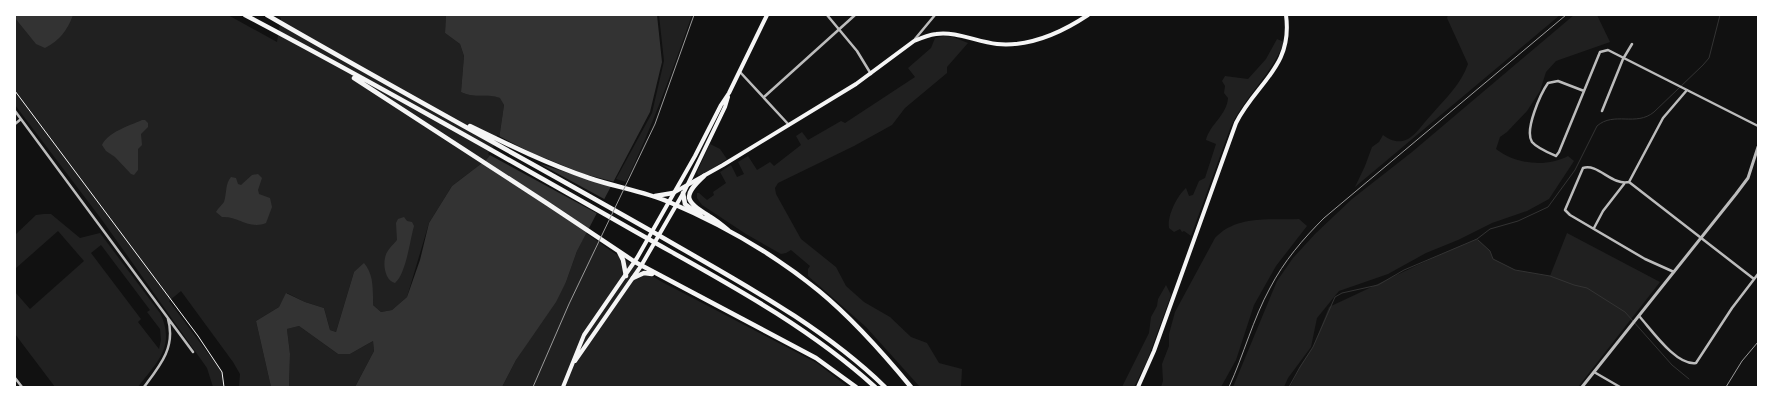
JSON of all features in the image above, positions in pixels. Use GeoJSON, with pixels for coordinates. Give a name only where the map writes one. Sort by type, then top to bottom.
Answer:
{"type":"FeatureCollection","features":[{"type":"Feature","properties":{"kind":"highway"},"geometry":{"type":"LineString","coordinates":[[245,15],[527,170],[765,305],[811,334],[849,363],[876,387]]}},
{"type":"Feature","properties":{"kind":"highway"},"geometry":{"type":"LineString","coordinates":[[266,15],[778,305],[833,342],[885,387]]}},
{"type":"Feature","properties":{"kind":"highway"},"geometry":{"type":"LineString","coordinates":[[306,48],[410,113],[634,262],[816,358],[856,387]]}},
{"type":"Feature","properties":{"kind":"highway"},"geometry":{"type":"LineString","coordinates":[[443,114],[573,172],[654,196],[676,205],[771,256],[820,292],[855,324],[892,364],[910,387]]}},
{"type":"Feature","properties":{"kind":"highway"},"geometry":{"type":"LineString","coordinates":[[704,176],[690,190],[691,203],[739,238]]}},
{"type":"Feature","properties":{"kind":"highway"},"geometry":{"type":"LineString","coordinates":[[654,196],[673,193]]}},
{"type":"Feature","properties":{"kind":"highway"},"geometry":{"type":"LineString","coordinates":[[683,193],[685,204],[713,224]]}},
{"type":"Feature","properties":{"kind":"highway"},"geometry":{"type":"LineString","coordinates":[[616,250],[623,260],[626,276]]}},
{"type":"Feature","properties":{"kind":"highway"},"geometry":{"type":"LineString","coordinates":[[633,278],[644,273],[657,274]]}},
{"type":"Feature","properties":{"kind":"main road"},"geometry":{"type":"LineString","coordinates":[[564,387],[584,335],[626,276],[695,156],[740,72],[767,15]]}},
{"type":"Feature","properties":{"kind":"main road"},"geometry":{"type":"LineString","coordinates":[[673,193],[686,187],[871,74],[914,41],[929,35],[945,34],[997,44],[1018,44],[1051,35],[1088,15]]}},
{"type":"Feature","properties":{"kind":"main road"},"geometry":{"type":"LineString","coordinates":[[1138,387],[1154,352],[1231,133],[1243,110],[1271,75],[1282,55],[1288,33],[1286,15]]}},
{"type":"Feature","properties":{"kind":"main road"},"geometry":{"type":"LineString","coordinates":[[573,362],[641,266],[683,193],[726,107],[729,93]]}},
{"type":"Feature","properties":{"kind":"street"},"geometry":{"type":"LineString","coordinates":[[827,15],[857,51],[871,74]]}},
{"type":"Feature","properties":{"kind":"street"},"geometry":{"type":"LineString","coordinates":[[764,96],[855,15]]}},
{"type":"Feature","properties":{"kind":"street"},"geometry":{"type":"LineString","coordinates":[[914,41],[935,15]]}},
{"type":"Feature","properties":{"kind":"street"},"geometry":{"type":"LineString","coordinates":[[1602,111],[1632,44]]}},
{"type":"Feature","properties":{"kind":"street"},"geometry":{"type":"LineString","coordinates":[[1584,91],[1556,81],[1546,86],[1536,105],[1530,130],[1531,140],[1535,145],[1556,156],[1584,91],[1600,52],[1608,50],[1758,126]]}},
{"type":"Feature","properties":{"kind":"street"},"geometry":{"type":"LineString","coordinates":[[740,72],[789,125]]}},
{"type":"Feature","properties":{"kind":"street"},"geometry":{"type":"LineString","coordinates":[[1594,228],[1603,211],[1625,183],[1629,182],[1663,118],[1686,89]]}},
{"type":"Feature","properties":{"kind":"street"},"geometry":{"type":"LineString","coordinates":[[15,111],[193,352]]}},
{"type":"Feature","properties":{"kind":"street"},"geometry":{"type":"LineString","coordinates":[[15,124],[21,120]]}},
{"type":"Feature","properties":{"kind":"street"},"geometry":{"type":"LineString","coordinates":[[1582,387],[1675,273],[1748,178],[1758,147]]}},
{"type":"Feature","properties":{"kind":"street"},"geometry":{"type":"LineString","coordinates":[[1625,183],[1591,168],[1583,168],[1564,210],[1645,259],[1675,273]]}},
{"type":"Feature","properties":{"kind":"street"},"geometry":{"type":"LineString","coordinates":[[1629,182],[1754,279]]}},
{"type":"Feature","properties":{"kind":"street"},"geometry":{"type":"LineString","coordinates":[[1640,316],[1664,346],[1689,363],[1697,363],[1732,308],[1758,274]]}},
{"type":"Feature","properties":{"kind":"street"},"geometry":{"type":"LineString","coordinates":[[144,387],[163,363],[168,352],[171,330],[168,317]]}},
{"type":"Feature","properties":{"kind":"street"},"geometry":{"type":"LineString","coordinates":[[1594,372],[1620,387]]}},
{"type":"Feature","properties":{"kind":"street"},"geometry":{"type":"LineString","coordinates":[[15,378],[22,387]]}},
{"type":"Feature","properties":{"kind":"path"},"geometry":{"type":"LineString","coordinates":[[15,91],[198,336],[222,372],[224,387]]}},
{"type":"Feature","properties":{"kind":"shaded area"},"geometry":{"type":"Polygon","coordinates":[[[15,15],[228,15],[277,42],[281,18],[276,15],[446,15],[445,33],[460,44],[464,56],[461,92],[501,98],[504,105],[498,146],[486,160],[452,186],[429,223],[407,297],[392,310],[381,312],[373,305],[372,282],[354,272],[336,332],[330,330],[324,308],[305,302],[287,293],[279,307],[256,321],[271,387],[239,387],[240,374],[233,362],[181,291],[169,301],[222,372],[223,387],[213,387],[207,368],[102,220],[15,105],[15,15]]]}},
{"type":"Feature","properties":{"kind":"shaded area"},"geometry":{"type":"Polygon","coordinates":[[[15,15],[73,15],[62,34],[55,42],[45,48],[36,44],[15,18],[15,15]]]}},
{"type":"Feature","properties":{"kind":"shaded area"},"geometry":{"type":"Polygon","coordinates":[[[446,15],[657,15],[662,62],[650,112],[577,251],[566,282],[556,302],[516,360],[502,387],[355,387],[374,351],[373,341],[350,354],[338,354],[299,326],[287,329],[290,354],[289,387],[271,387],[256,321],[279,307],[286,293],[324,308],[330,330],[336,332],[354,272],[364,263],[370,273],[373,288],[373,305],[381,312],[392,310],[407,297],[420,260],[429,223],[452,186],[486,160],[498,146],[504,105],[500,98],[461,92],[464,56],[460,44],[445,33],[446,15]]]}},
{"type":"Feature","properties":{"kind":"shaded area"},"geometry":{"type":"Polygon","coordinates":[[[659,15],[692,15],[661,99],[626,182],[616,179],[652,113],[664,61],[659,15]]]}},
{"type":"Feature","properties":{"kind":"shaded area"},"geometry":{"type":"Polygon","coordinates":[[[1448,15],[1560,15],[1355,187],[1372,147],[1379,142],[1383,135],[1391,140],[1398,141],[1412,137],[1448,96],[1465,71],[1468,64],[1447,18],[1448,15]]]}},
{"type":"Feature","properties":{"kind":"shaded area"},"geometry":{"type":"Polygon","coordinates":[[[1574,15],[1597,15],[1610,42],[1556,61],[1546,72],[1540,91],[1527,111],[1500,137],[1496,149],[1512,158],[1531,163],[1550,162],[1568,156],[1574,161],[1549,199],[1527,211],[1492,223],[1426,253],[1388,274],[1339,291],[1317,318],[1311,347],[1288,378],[1284,387],[1233,387],[1277,281],[1293,258],[1315,234],[1352,199],[1412,152],[1574,15]]]}},
{"type":"Feature","properties":{"kind":"shaded area"},"geometry":{"type":"Polygon","coordinates":[[[953,37],[968,43],[947,67],[947,73],[905,108],[892,125],[778,183],[775,188],[776,194],[801,239],[836,267],[846,286],[864,302],[890,317],[911,337],[927,343],[939,363],[962,369],[961,387],[920,387],[866,327],[808,276],[810,266],[791,250],[781,254],[746,234],[702,205],[697,198],[697,193],[707,200],[714,195],[713,192],[726,183],[720,172],[731,165],[737,177],[744,174],[738,162],[748,156],[757,170],[770,162],[774,166],[801,145],[796,136],[802,132],[808,140],[841,121],[845,123],[915,77],[908,68],[931,48],[935,38],[953,37]]]}},
{"type":"Feature","properties":{"kind":"shaded area"},"geometry":{"type":"Polygon","coordinates":[[[1277,39],[1284,42],[1279,54],[1231,126],[1191,236],[1180,229],[1174,232],[1169,228],[1173,207],[1186,188],[1189,196],[1193,195],[1199,181],[1205,178],[1216,144],[1206,140],[1227,104],[1228,98],[1224,93],[1225,86],[1222,81],[1225,76],[1248,79],[1266,59],[1277,39]]]}},
{"type":"Feature","properties":{"kind":"shaded area"},"geometry":{"type":"Polygon","coordinates":[[[142,120],[148,123],[148,127],[141,134],[142,145],[138,149],[138,170],[134,175],[106,151],[102,145],[109,136],[142,120]]]}},
{"type":"Feature","properties":{"kind":"shaded area"},"geometry":{"type":"Polygon","coordinates":[[[710,144],[720,149],[727,159],[704,174],[698,175],[697,172],[710,144]]]}},
{"type":"Feature","properties":{"kind":"shaded area"},"geometry":{"type":"Polygon","coordinates":[[[258,174],[262,178],[258,190],[259,194],[270,198],[272,207],[266,223],[260,225],[249,224],[234,218],[222,217],[216,212],[224,202],[231,177],[236,178],[238,184],[241,185],[252,175],[258,174]]]}},
{"type":"Feature","properties":{"kind":"shaded area"},"geometry":{"type":"Polygon","coordinates":[[[51,214],[80,238],[100,233],[160,313],[166,335],[165,344],[158,361],[138,387],[55,387],[15,334],[15,292],[30,309],[84,261],[58,231],[15,269],[15,235],[36,215],[51,214]],[[101,245],[91,253],[141,319],[138,322],[159,349],[161,340],[160,329],[147,312],[150,310],[101,245]]]}},
{"type":"Feature","properties":{"kind":"shaded area"},"geometry":{"type":"Polygon","coordinates":[[[404,217],[407,221],[412,222],[414,226],[405,265],[399,279],[395,283],[387,277],[384,262],[387,253],[397,240],[396,223],[398,219],[404,217]]]}},
{"type":"Feature","properties":{"kind":"shaded area"},"geometry":{"type":"Polygon","coordinates":[[[1265,219],[1299,219],[1307,226],[1276,266],[1254,305],[1236,360],[1221,387],[1161,387],[1163,381],[1162,364],[1169,346],[1169,334],[1175,312],[1215,238],[1233,225],[1243,222],[1265,219]]]}},
{"type":"Feature","properties":{"kind":"shaded area"},"geometry":{"type":"Polygon","coordinates":[[[586,233],[614,253],[662,282],[817,363],[848,387],[502,387],[516,360],[566,282],[577,251],[586,233]]]}},
{"type":"Feature","properties":{"kind":"shaded area"},"geometry":{"type":"Polygon","coordinates":[[[1567,233],[1660,282],[1578,387],[1290,387],[1313,347],[1329,307],[1421,263],[1477,239],[1490,251],[1493,259],[1515,270],[1550,276],[1567,233]]]}},
{"type":"Feature","properties":{"kind":"shaded area"},"geometry":{"type":"Polygon","coordinates":[[[1166,285],[1171,295],[1147,361],[1134,387],[1122,387],[1149,333],[1151,317],[1166,285]]]}},
{"type":"Feature","properties":{"kind":"shaded area"},"geometry":{"type":"Polygon","coordinates":[[[299,326],[338,354],[350,354],[373,341],[374,351],[355,387],[289,387],[290,354],[287,329],[299,326]]]}},
{"type":"Feature","properties":{"kind":"pier"},"geometry":{"type":"Polygon","coordinates":[[[497,135],[530,152],[584,174],[615,182],[613,187],[540,164],[606,200],[598,214],[488,154],[495,144],[497,135]]]}},
{"type":"Feature","properties":{"kind":"waterway"},"geometry":{"type":"LineString","coordinates":[[1289,387],[1313,347],[1335,297],[1342,293],[1378,285],[1404,270],[1477,239],[1490,229],[1518,221],[1548,207],[1575,170],[1597,126],[1611,120],[1640,118],[1654,112],[1703,65],[1709,58],[1720,15]]}},
{"type":"Feature","properties":{"kind":"waterway"},"geometry":{"type":"LineString","coordinates":[[1478,240],[1490,251],[1493,259],[1515,270],[1550,276],[1587,288],[1625,312],[1672,365],[1689,379]]}},
{"type":"Feature","properties":{"kind":"railway"},"geometry":{"type":"LineString","coordinates":[[533,387],[569,304],[655,124],[694,15]]}},
{"type":"Feature","properties":{"kind":"railway"},"geometry":{"type":"LineString","coordinates":[[1229,387],[1259,312],[1275,278],[1309,234],[1324,218],[1566,15]]}},
{"type":"Feature","properties":{"kind":"railway"},"geometry":{"type":"LineString","coordinates":[[1726,387],[1742,361],[1758,342]]}}]}
